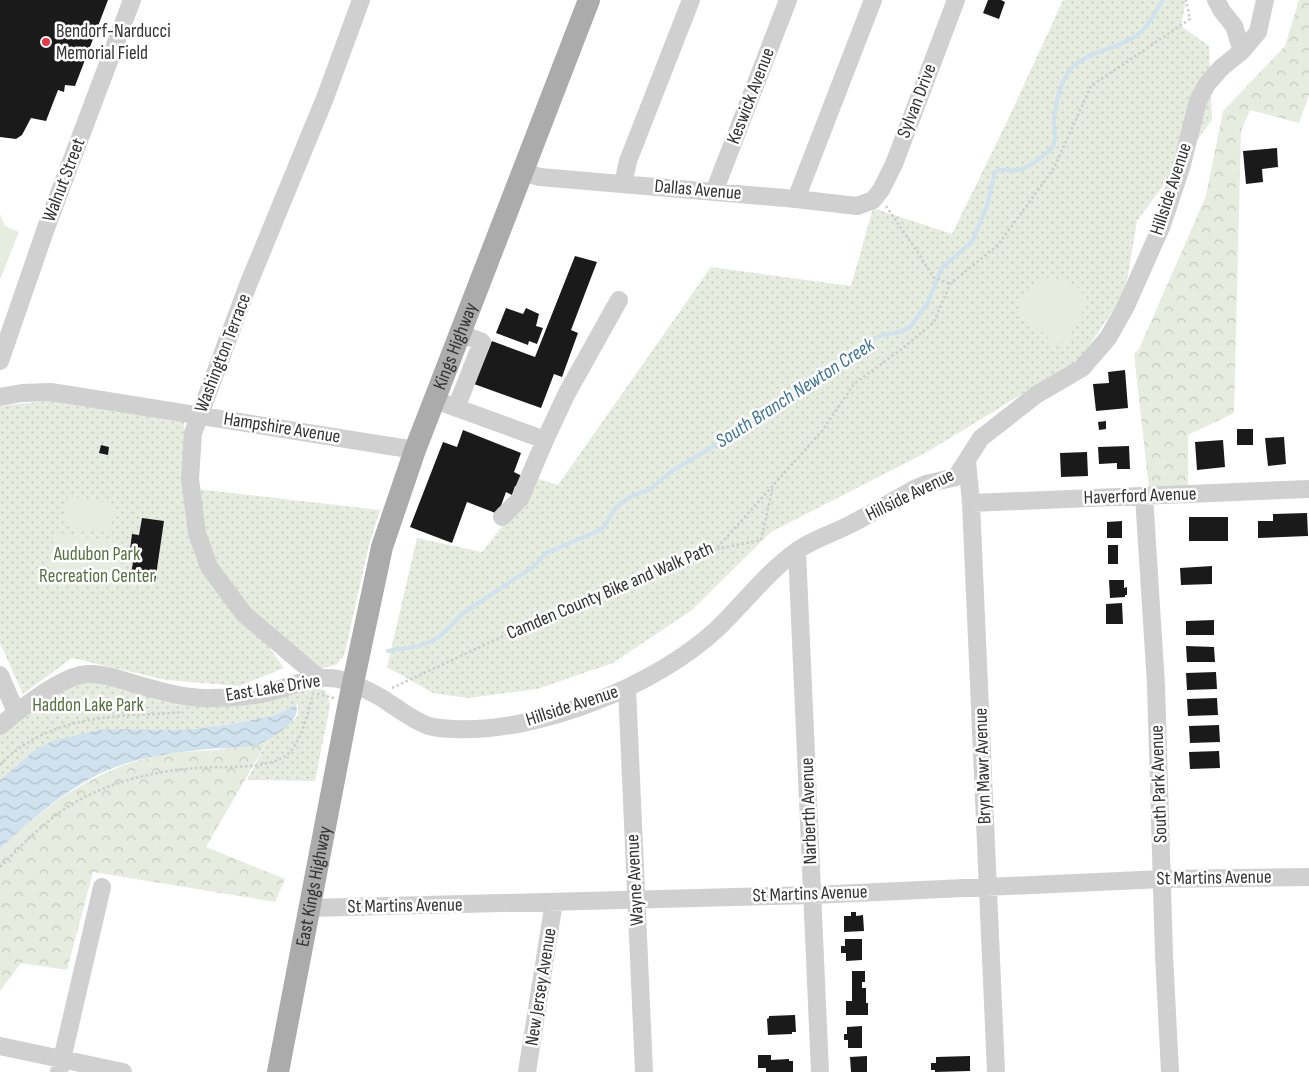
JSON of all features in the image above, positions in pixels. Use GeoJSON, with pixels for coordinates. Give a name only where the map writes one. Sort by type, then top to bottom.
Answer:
{"type":"FeatureCollection","features":[{"type":"Feature","properties":{"kind":"main road","name":"Kings Highway"},"geometry":{"type":"LineString","coordinates":[[351,694],[382,547],[415,450],[446,404],[461,334],[589,0]]}},
{"type":"Feature","properties":{"kind":"main road","name":"East Kings Highway"},"geometry":{"type":"LineString","coordinates":[[278,1072],[351,694]]}},
{"type":"Feature","properties":{"kind":"street","name":"Walnut Street"},"geometry":{"type":"LineString","coordinates":[[0,360],[46,228],[132,0]]}},
{"type":"Feature","properties":{"kind":"street","name":"Washington Terrace"},"geometry":{"type":"LineString","coordinates":[[316,685],[244,614],[208,567],[198,533],[190,479],[193,433],[248,285],[324,98],[360,0]]}},
{"type":"Feature","properties":{"kind":"street"},"geometry":{"type":"LineString","coordinates":[[623,184],[628,161],[691,0]]}},
{"type":"Feature","properties":{"kind":"street","name":"Keswick Avenue"},"geometry":{"type":"LineString","coordinates":[[714,192],[788,0]]}},
{"type":"Feature","properties":{"kind":"street"},"geometry":{"type":"LineString","coordinates":[[796,199],[873,0]]}},
{"type":"Feature","properties":{"kind":"street","name":"Sylvan Drive"},"geometry":{"type":"LineString","coordinates":[[875,197],[881,190],[894,164],[956,0]]}},
{"type":"Feature","properties":{"kind":"street"},"geometry":{"type":"LineString","coordinates":[[1216,0],[1234,26],[1242,51]]}},
{"type":"Feature","properties":{"kind":"street","name":"Hillside Avenue"},"geometry":{"type":"LineString","coordinates":[[351,694],[376,696],[387,701],[408,716],[430,726],[454,729],[480,729],[521,723],[572,710],[627,688],[662,669],[716,630],[770,575],[810,542],[852,524],[916,488],[956,477],[981,438],[1036,395],[1082,368],[1108,338],[1126,306],[1162,225],[1181,168],[1198,101],[1206,84],[1221,68],[1242,51],[1258,32],[1265,0]]}},
{"type":"Feature","properties":{"kind":"street","name":"Dallas Avenue"},"geometry":{"type":"LineString","coordinates":[[522,172],[540,177],[857,206],[875,197]]}},
{"type":"Feature","properties":{"kind":"street"},"geometry":{"type":"LineString","coordinates":[[502,517],[520,499],[566,392],[619,300]]}},
{"type":"Feature","properties":{"kind":"street","name":"Hampshire Avenue"},"geometry":{"type":"LineString","coordinates":[[0,397],[22,393],[51,392],[415,450]]}},
{"type":"Feature","properties":{"kind":"street"},"geometry":{"type":"LineString","coordinates":[[446,404],[545,440]]}},
{"type":"Feature","properties":{"kind":"street","name":"Bryn Mawr Avenue"},"geometry":{"type":"LineString","coordinates":[[966,461],[971,503],[996,1072]]}},
{"type":"Feature","properties":{"kind":"street","name":"Haverford Avenue"},"geometry":{"type":"LineString","coordinates":[[971,503],[1309,489]]}},
{"type":"Feature","properties":{"kind":"street","name":"South Park Avenue"},"geometry":{"type":"LineString","coordinates":[[1144,496],[1156,685],[1170,1072]]}},
{"type":"Feature","properties":{"kind":"street","name":"Narberth Avenue"},"geometry":{"type":"LineString","coordinates":[[797,551],[820,1072]]}},
{"type":"Feature","properties":{"kind":"street","name":"East Lake Drive"},"geometry":{"type":"LineString","coordinates":[[0,726],[16,712],[70,678],[87,674],[116,678],[170,694],[206,698],[267,693],[339,680],[351,694]]}},
{"type":"Feature","properties":{"kind":"street"},"geometry":{"type":"LineString","coordinates":[[0,675],[16,712]]}},
{"type":"Feature","properties":{"kind":"street","name":"Wayne Avenue"},"geometry":{"type":"LineString","coordinates":[[627,688],[644,1072]]}},
{"type":"Feature","properties":{"kind":"street","name":"St Martins Avenue"},"geometry":{"type":"LineString","coordinates":[[310,908],[813,895],[1162,879],[1309,877]]}},
{"type":"Feature","properties":{"kind":"street"},"geometry":{"type":"LineString","coordinates":[[61,1066],[102,888]]}},
{"type":"Feature","properties":{"kind":"street","name":"New Jersey Avenue"},"geometry":{"type":"LineString","coordinates":[[527,1072],[554,902]]}},
{"type":"Feature","properties":{"kind":"street"},"geometry":{"type":"LineString","coordinates":[[0,1046],[61,1066],[124,1072]]}},
{"type":"Feature","properties":{"kind":"path","name":"Camden County Bike and Walk Path"},"geometry":{"type":"LineString","coordinates":[[376,696],[550,614],[622,583],[716,549],[822,431],[854,384],[934,322],[950,284],[998,245],[1054,168],[1091,86],[1190,19],[1186,0]]}},
{"type":"Feature","properties":{"kind":"path"},"geometry":{"type":"LineString","coordinates":[[875,197],[920,254],[933,277],[950,284]]}},
{"type":"Feature","properties":{"kind":"path"},"geometry":{"type":"LineString","coordinates":[[716,549],[761,540],[774,483]]}},
{"type":"Feature","properties":{"kind":"path"},"geometry":{"type":"LineString","coordinates":[[308,692],[316,685]]}},
{"type":"Feature","properties":{"kind":"path"},"geometry":{"type":"LineString","coordinates":[[316,685],[351,694]]}},
{"type":"Feature","properties":{"kind":"path"},"geometry":{"type":"LineString","coordinates":[[0,867],[51,819],[88,794],[131,779],[193,768],[266,764],[284,757],[296,743],[304,726],[316,685]]}},
{"type":"Feature","properties":{"kind":"path"},"geometry":{"type":"LineString","coordinates":[[0,765],[33,739],[71,724],[103,718],[158,715],[186,711]]}},
{"type":"Feature","properties":{"kind":"green space"},"geometry":{"type":"Polygon","coordinates":[[[1063,0],[1186,0],[1181,26],[1209,46],[1212,120],[1137,221],[1125,292],[1081,358],[929,451],[771,532],[692,610],[613,663],[537,689],[468,698],[433,693],[387,667],[417,538],[482,552],[539,479],[558,485],[711,267],[851,286],[873,208],[952,234],[1063,0]]]}},
{"type":"Feature","properties":{"kind":"green space"},"geometry":{"type":"Polygon","coordinates":[[[1299,0],[1309,0],[1309,95],[1299,123],[1250,110],[1241,131],[1234,413],[1188,435],[1188,495],[1150,498],[1134,354],[1139,349],[1206,196],[1223,111],[1285,46],[1299,0]]]}},
{"type":"Feature","properties":{"kind":"green space"},"geometry":{"type":"Polygon","coordinates":[[[0,214],[5,226],[19,232],[0,280],[0,214]]]}},
{"type":"Feature","properties":{"kind":"green space"},"geometry":{"type":"Polygon","coordinates":[[[1047,278],[1066,280],[1076,286],[1088,300],[1073,329],[1070,340],[1054,347],[1046,335],[1019,314],[1024,295],[1027,291],[1035,284],[1047,278]]]}},
{"type":"Feature","properties":{"kind":"green space","name":"Audubon Park Recreation Center"},"geometry":{"type":"Polygon","coordinates":[[[56,400],[184,422],[188,535],[284,668],[239,686],[166,680],[72,658],[23,694],[0,643],[0,406],[56,400]]]}},
{"type":"Feature","properties":{"kind":"green space"},"geometry":{"type":"Polygon","coordinates":[[[197,489],[380,510],[369,545],[344,656],[336,665],[320,669],[249,612],[214,565],[202,531],[197,489]]]}},
{"type":"Feature","properties":{"kind":"green space"},"geometry":{"type":"Polygon","coordinates":[[[68,496],[116,504],[110,533],[63,526],[68,496]]]}},
{"type":"Feature","properties":{"kind":"green space"},"geometry":{"type":"Polygon","coordinates":[[[61,533],[118,543],[123,549],[118,574],[111,580],[57,571],[50,563],[54,538],[61,533]]]}},
{"type":"Feature","properties":{"kind":"green space","name":"Haddon Lake Park"},"geometry":{"type":"Polygon","coordinates":[[[88,677],[171,697],[312,685],[326,691],[330,705],[315,781],[247,780],[268,740],[298,716],[298,704],[272,716],[231,724],[183,730],[115,729],[32,752],[0,780],[0,732],[71,682],[88,677]]]}},
{"type":"Feature","properties":{"kind":"green space"},"geometry":{"type":"Polygon","coordinates":[[[268,740],[206,847],[285,879],[275,902],[93,872],[67,970],[21,963],[0,991],[0,849],[55,803],[74,790],[116,768],[162,755],[230,749],[268,740]]]}},
{"type":"Feature","properties":{"kind":"water"},"geometry":{"type":"Polygon","coordinates":[[[296,705],[295,717],[290,723],[276,735],[257,745],[164,755],[121,765],[104,772],[56,801],[0,849],[0,780],[32,752],[52,741],[99,730],[183,730],[231,724],[272,716],[296,705]]]}},
{"type":"Feature","properties":{"kind":"building","name":"Bendorf-Narducci Memorial Field"},"geometry":{"type":"Polygon","coordinates":[[[0,0],[108,0],[75,86],[65,85],[64,92],[58,90],[46,121],[31,118],[22,135],[16,139],[0,137],[0,0]]]}},
{"type":"Feature","properties":{"kind":"building"},"geometry":{"type":"Polygon","coordinates":[[[988,0],[1001,0],[1005,2],[999,19],[983,13],[988,0]]]}},
{"type":"Feature","properties":{"kind":"building"},"geometry":{"type":"Polygon","coordinates":[[[1277,148],[1278,167],[1262,169],[1263,182],[1246,184],[1243,151],[1277,148]]]}},
{"type":"Feature","properties":{"kind":"building"},"geometry":{"type":"Polygon","coordinates":[[[575,256],[597,262],[571,330],[578,333],[562,377],[554,374],[541,408],[474,384],[492,341],[535,357],[575,256]]]}},
{"type":"Feature","properties":{"kind":"building"},"geometry":{"type":"Polygon","coordinates":[[[506,308],[523,314],[526,308],[539,314],[536,326],[543,328],[537,344],[529,341],[528,345],[496,333],[506,308]]]}},
{"type":"Feature","properties":{"kind":"building"},"geometry":{"type":"Polygon","coordinates":[[[1125,370],[1128,408],[1096,411],[1093,384],[1109,383],[1108,372],[1125,370]]]}},
{"type":"Feature","properties":{"kind":"building"},"geometry":{"type":"Polygon","coordinates":[[[1106,421],[1106,429],[1099,430],[1098,422],[1106,421]]]}},
{"type":"Feature","properties":{"kind":"building"},"geometry":{"type":"Polygon","coordinates":[[[1237,429],[1253,429],[1253,445],[1237,445],[1237,429]]]}},
{"type":"Feature","properties":{"kind":"building"},"geometry":{"type":"Polygon","coordinates":[[[463,430],[521,453],[514,472],[522,476],[518,487],[515,486],[512,495],[506,492],[498,514],[467,502],[452,543],[410,527],[443,442],[457,447],[463,430]]]}},
{"type":"Feature","properties":{"kind":"building"},"geometry":{"type":"Polygon","coordinates":[[[1284,437],[1286,464],[1268,466],[1265,438],[1284,437]]]}},
{"type":"Feature","properties":{"kind":"building"},"geometry":{"type":"Polygon","coordinates":[[[1223,440],[1225,467],[1197,470],[1195,442],[1223,440]]]}},
{"type":"Feature","properties":{"kind":"building"},"geometry":{"type":"Polygon","coordinates":[[[101,445],[109,447],[108,455],[99,453],[101,445]]]}},
{"type":"Feature","properties":{"kind":"building"},"geometry":{"type":"Polygon","coordinates":[[[1129,446],[1130,469],[1117,469],[1117,463],[1099,464],[1098,447],[1129,446]]]}},
{"type":"Feature","properties":{"kind":"building"},"geometry":{"type":"Polygon","coordinates":[[[1087,452],[1088,476],[1061,477],[1060,453],[1087,452]]]}},
{"type":"Feature","properties":{"kind":"building"},"geometry":{"type":"Polygon","coordinates":[[[1307,513],[1308,536],[1258,538],[1258,521],[1273,521],[1273,514],[1307,513]]]}},
{"type":"Feature","properties":{"kind":"building"},"geometry":{"type":"Polygon","coordinates":[[[1189,517],[1228,517],[1228,541],[1189,541],[1189,517]]]}},
{"type":"Feature","properties":{"kind":"building"},"geometry":{"type":"Polygon","coordinates":[[[142,518],[164,521],[155,582],[130,579],[134,557],[129,557],[132,534],[139,535],[142,518]]]}},
{"type":"Feature","properties":{"kind":"building"},"geometry":{"type":"Polygon","coordinates":[[[1122,521],[1122,538],[1107,538],[1107,522],[1122,521]]]}},
{"type":"Feature","properties":{"kind":"building"},"geometry":{"type":"Polygon","coordinates":[[[1108,545],[1118,545],[1118,564],[1108,564],[1108,545]]]}},
{"type":"Feature","properties":{"kind":"building"},"geometry":{"type":"Polygon","coordinates":[[[1212,566],[1212,584],[1181,585],[1180,568],[1212,566]]]}},
{"type":"Feature","properties":{"kind":"building"},"geometry":{"type":"Polygon","coordinates":[[[1109,580],[1124,580],[1124,588],[1127,587],[1127,595],[1125,597],[1110,598],[1109,580]]]}},
{"type":"Feature","properties":{"kind":"building"},"geometry":{"type":"Polygon","coordinates":[[[1122,603],[1123,624],[1106,624],[1106,604],[1122,603]]]}},
{"type":"Feature","properties":{"kind":"building"},"geometry":{"type":"Polygon","coordinates":[[[1214,620],[1214,635],[1186,635],[1186,621],[1214,620]]]}},
{"type":"Feature","properties":{"kind":"building"},"geometry":{"type":"Polygon","coordinates":[[[1186,646],[1214,647],[1215,662],[1187,662],[1186,646]]]}},
{"type":"Feature","properties":{"kind":"building"},"geometry":{"type":"Polygon","coordinates":[[[1216,672],[1217,689],[1187,690],[1186,673],[1216,672]]]}},
{"type":"Feature","properties":{"kind":"building"},"geometry":{"type":"Polygon","coordinates":[[[1217,698],[1218,715],[1188,716],[1187,699],[1217,698]]]}},
{"type":"Feature","properties":{"kind":"building"},"geometry":{"type":"Polygon","coordinates":[[[1219,725],[1220,742],[1190,743],[1189,726],[1219,725]]]}},
{"type":"Feature","properties":{"kind":"building"},"geometry":{"type":"Polygon","coordinates":[[[1219,751],[1220,768],[1190,769],[1189,752],[1219,751]]]}},
{"type":"Feature","properties":{"kind":"building"},"geometry":{"type":"Polygon","coordinates":[[[851,912],[856,912],[856,916],[863,915],[864,931],[844,932],[844,916],[851,916],[851,912]]]}},
{"type":"Feature","properties":{"kind":"building"},"geometry":{"type":"Polygon","coordinates":[[[845,939],[862,939],[862,960],[846,961],[846,953],[841,953],[841,946],[845,946],[845,939]]]}},
{"type":"Feature","properties":{"kind":"building"},"geometry":{"type":"Polygon","coordinates":[[[852,971],[865,971],[865,982],[862,982],[862,988],[866,988],[868,1015],[846,1015],[846,1001],[852,1001],[852,971]]]}},
{"type":"Feature","properties":{"kind":"building"},"geometry":{"type":"Polygon","coordinates":[[[795,1015],[796,1032],[792,1032],[792,1034],[768,1035],[767,1019],[769,1016],[795,1015]]]}},
{"type":"Feature","properties":{"kind":"building"},"geometry":{"type":"Polygon","coordinates":[[[862,1026],[862,1048],[848,1048],[848,1040],[844,1040],[844,1034],[847,1034],[847,1027],[862,1026]]]}},
{"type":"Feature","properties":{"kind":"building"},"geometry":{"type":"Polygon","coordinates":[[[758,1055],[771,1055],[771,1060],[789,1059],[789,1061],[793,1061],[793,1072],[766,1072],[766,1068],[758,1068],[758,1055]]]}},
{"type":"Feature","properties":{"kind":"building"},"geometry":{"type":"Polygon","coordinates":[[[867,1056],[867,1072],[851,1072],[850,1057],[867,1056]]]}},
{"type":"Feature","properties":{"kind":"building"},"geometry":{"type":"Polygon","coordinates":[[[970,1056],[970,1071],[935,1072],[935,1070],[931,1070],[931,1063],[936,1063],[936,1057],[970,1056]]]}},
{"type":"Feature","properties":{"kind":"waterway","name":"South Branch Newton Creek"},"geometry":{"type":"LineString","coordinates":[[388,651],[419,646],[434,640],[444,633],[463,613],[533,567],[546,553],[598,531],[604,527],[620,504],[632,496],[649,490],[672,471],[823,378],[849,360],[855,351],[866,342],[883,335],[900,332],[910,327],[927,304],[942,268],[972,242],[987,206],[995,172],[1024,168],[1038,160],[1053,147],[1057,100],[1063,81],[1069,71],[1083,59],[1128,41],[1140,33],[1163,0]]}},
{"type":"Feature","properties":{"kind":"place","name":"Bendorf-Narducci Memorial Field"},"geometry":{"type":"Point","coordinates":[46,42]}}]}
